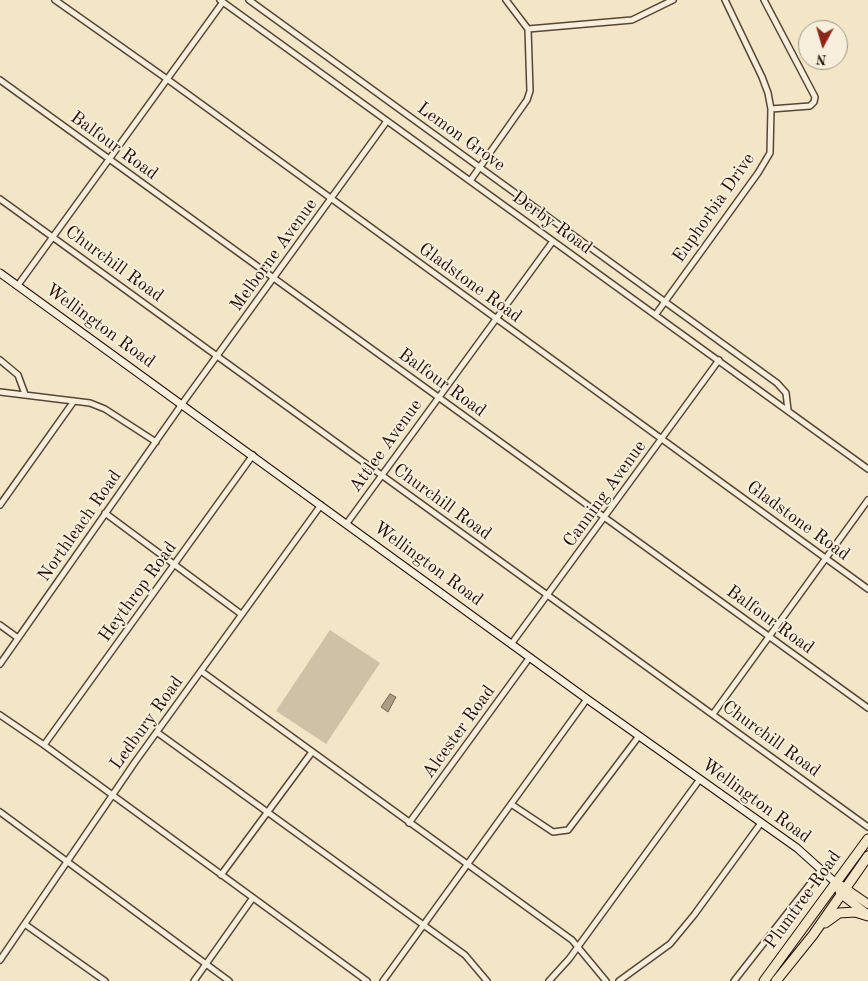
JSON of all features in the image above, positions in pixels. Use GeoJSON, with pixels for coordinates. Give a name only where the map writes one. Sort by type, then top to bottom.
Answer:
{"type":"FeatureCollection","features":[{"type":"Feature","properties":{"kind":"highway","name":"Plumtree Road"},"geometry":{"type":"LineString","coordinates":[[764,981],[868,839]]}},
{"type":"Feature","properties":{"kind":"highway","name":"Plumtree Road"},"geometry":{"type":"LineString","coordinates":[[776,981],[813,935],[868,856]]}},
{"type":"Feature","properties":{"kind":"highway"},"geometry":{"type":"LineString","coordinates":[[813,935],[839,913],[855,912],[868,915]]}},
{"type":"Feature","properties":{"kind":"main road","name":"Wellington Road"},"geometry":{"type":"LineString","coordinates":[[0,273],[254,455],[321,506],[347,523],[587,699],[797,848],[836,883]]}},
{"type":"Feature","properties":{"kind":"main road"},"geometry":{"type":"LineString","coordinates":[[836,883],[868,915]]}},
{"type":"Feature","properties":{"kind":"main road"},"geometry":{"type":"LineString","coordinates":[[844,891],[868,904]]}},
{"type":"Feature","properties":{"kind":"street","name":"Gladstone Road"},"geometry":{"type":"LineString","coordinates":[[55,0],[167,79],[868,589]]}},
{"type":"Feature","properties":{"kind":"street","name":"Lemon Grove"},"geometry":{"type":"LineString","coordinates":[[249,0],[666,300],[777,383],[786,393],[788,410]]}},
{"type":"Feature","properties":{"kind":"street"},"geometry":{"type":"LineString","coordinates":[[470,181],[528,96],[531,81],[528,29],[506,0]]}},
{"type":"Feature","properties":{"kind":"street"},"geometry":{"type":"LineString","coordinates":[[528,29],[632,20],[673,0]]}},
{"type":"Feature","properties":{"kind":"street","name":"Euphorbia Drive"},"geometry":{"type":"LineString","coordinates":[[656,314],[765,163],[772,142],[771,109],[762,77],[725,0]]}},
{"type":"Feature","properties":{"kind":"street"},"geometry":{"type":"LineString","coordinates":[[764,0],[815,97],[814,102],[810,106],[771,109]]}},
{"type":"Feature","properties":{"kind":"street"},"geometry":{"type":"LineString","coordinates":[[18,285],[222,1]]}},
{"type":"Feature","properties":{"kind":"street","name":"Derby Road"},"geometry":{"type":"LineString","coordinates":[[222,1],[868,469]]}},
{"type":"Feature","properties":{"kind":"street","name":"Balfour Road"},"geometry":{"type":"LineString","coordinates":[[0,80],[868,708]]}},
{"type":"Feature","properties":{"kind":"street","name":"Melborne Avenue"},"geometry":{"type":"LineString","coordinates":[[182,404],[388,121]]}},
{"type":"Feature","properties":{"kind":"street","name":"Churchill Road"},"geometry":{"type":"LineString","coordinates":[[0,199],[868,827]]}},
{"type":"Feature","properties":{"kind":"street","name":"Attlee Avenue"},"geometry":{"type":"LineString","coordinates":[[347,523],[553,241]]}},
{"type":"Feature","properties":{"kind":"street"},"geometry":{"type":"LineString","coordinates":[[0,360],[18,375],[25,394]]}},
{"type":"Feature","properties":{"kind":"street","name":"Canning Avenue"},"geometry":{"type":"LineString","coordinates":[[512,643],[719,360]]}},
{"type":"Feature","properties":{"kind":"street"},"geometry":{"type":"LineString","coordinates":[[0,392],[90,403],[105,409],[156,442]]}},
{"type":"Feature","properties":{"kind":"street"},"geometry":{"type":"LineString","coordinates":[[0,505],[74,401]]}},
{"type":"Feature","properties":{"kind":"street","name":"Northleach Road"},"geometry":{"type":"LineString","coordinates":[[0,664],[182,404]]}},
{"type":"Feature","properties":{"kind":"street","name":"Heythrop Road"},"geometry":{"type":"LineString","coordinates":[[44,745],[254,455]]}},
{"type":"Feature","properties":{"kind":"street"},"geometry":{"type":"LineString","coordinates":[[714,714],[868,500]]}},
{"type":"Feature","properties":{"kind":"street","name":"Ledbury Road"},"geometry":{"type":"LineString","coordinates":[[0,960],[26,925],[112,795],[241,614],[321,506]]}},
{"type":"Feature","properties":{"kind":"street"},"geometry":{"type":"LineString","coordinates":[[105,513],[241,614]]}},
{"type":"Feature","properties":{"kind":"street"},"geometry":{"type":"LineString","coordinates":[[0,625],[18,638]]}},
{"type":"Feature","properties":{"kind":"street","name":"Alcester Road"},"geometry":{"type":"LineString","coordinates":[[409,823],[530,656]]}},
{"type":"Feature","properties":{"kind":"street"},"geometry":{"type":"LineString","coordinates":[[201,671],[577,946],[606,981]]}},
{"type":"Feature","properties":{"kind":"street"},"geometry":{"type":"LineString","coordinates":[[383,981],[587,699]]}},
{"type":"Feature","properties":{"kind":"street"},"geometry":{"type":"LineString","coordinates":[[0,715],[44,745],[252,899],[367,981]]}},
{"type":"Feature","properties":{"kind":"street"},"geometry":{"type":"LineString","coordinates":[[158,733],[465,954],[487,981]]}},
{"type":"Feature","properties":{"kind":"street"},"geometry":{"type":"LineString","coordinates":[[511,804],[553,832],[568,830],[639,736]]}},
{"type":"Feature","properties":{"kind":"street"},"geometry":{"type":"LineString","coordinates":[[221,875],[312,752]]}},
{"type":"Feature","properties":{"kind":"street"},"geometry":{"type":"LineString","coordinates":[[549,981],[558,973],[700,779]]}},
{"type":"Feature","properties":{"kind":"street"},"geometry":{"type":"LineString","coordinates":[[0,812],[229,981]]}},
{"type":"Feature","properties":{"kind":"street"},"geometry":{"type":"LineString","coordinates":[[619,981],[670,944],[694,915],[761,823]]}},
{"type":"Feature","properties":{"kind":"street"},"geometry":{"type":"LineString","coordinates":[[734,981],[820,870]]}},
{"type":"Feature","properties":{"kind":"street"},"geometry":{"type":"LineString","coordinates":[[194,981],[252,899]]}},
{"type":"Feature","properties":{"kind":"street"},"geometry":{"type":"LineString","coordinates":[[26,925],[105,981]]}},
{"type":"Feature","properties":{"kind":"shaded area"},"geometry":{"type":"Polygon","coordinates":[[[330,630],[380,663],[326,744],[276,711],[330,630]]]}},
{"type":"Feature","properties":{"kind":"shaded area"},"geometry":{"type":"Polygon","coordinates":[[[390,694],[396,697],[388,712],[381,707],[390,694]]]}}]}
